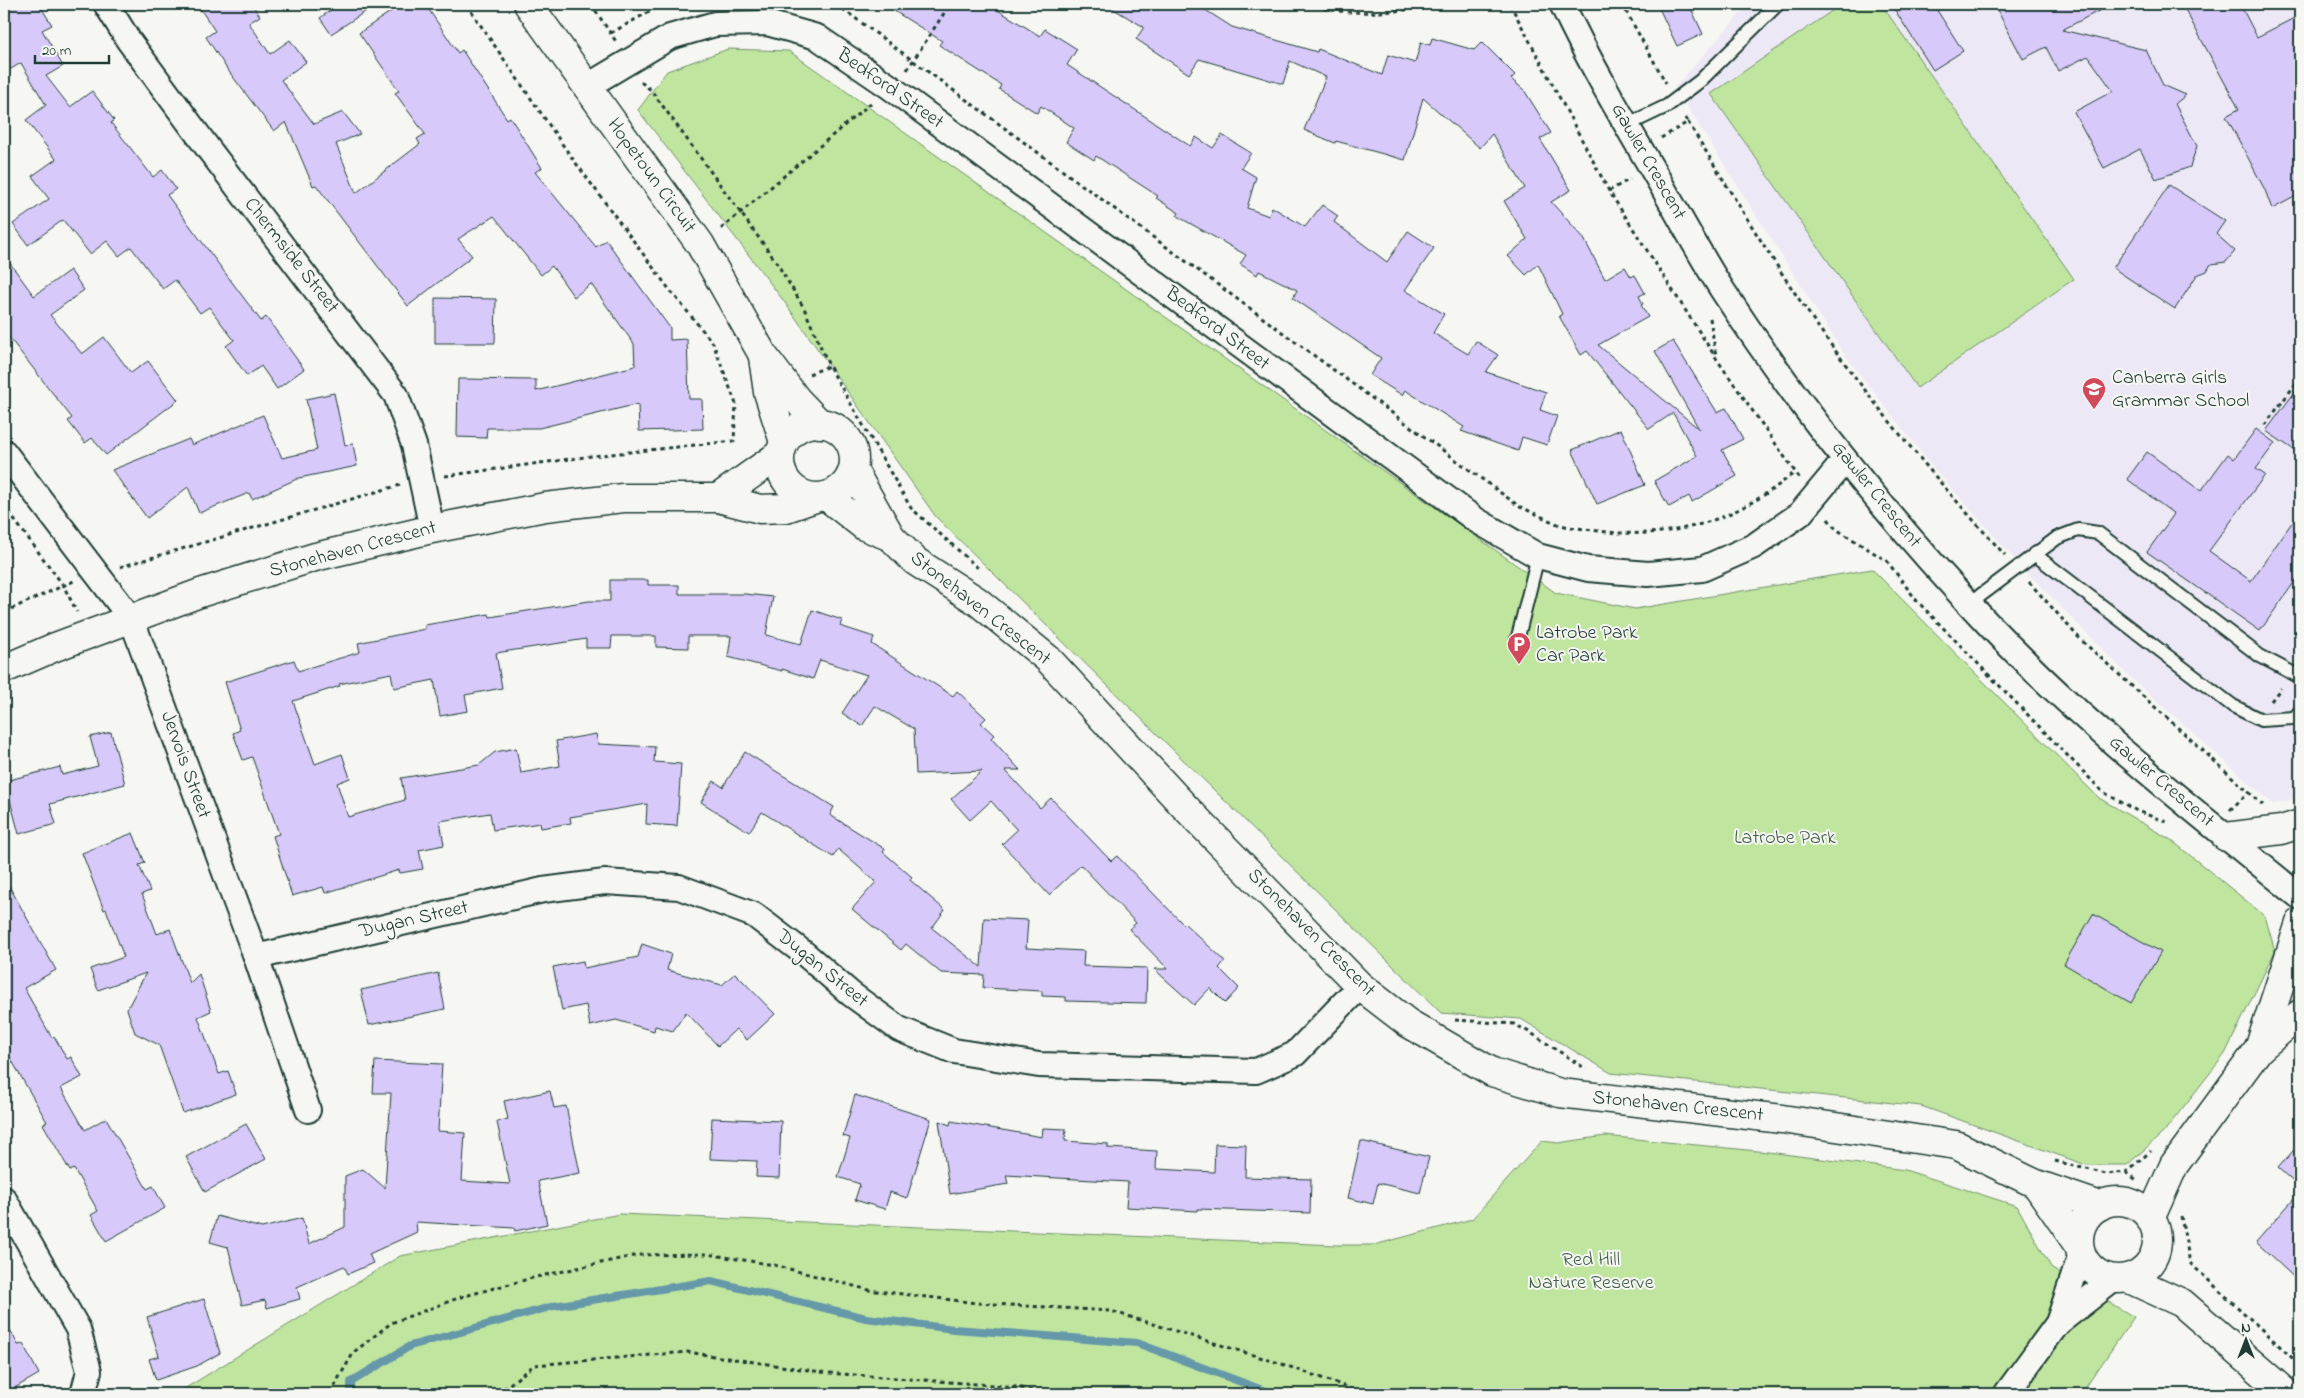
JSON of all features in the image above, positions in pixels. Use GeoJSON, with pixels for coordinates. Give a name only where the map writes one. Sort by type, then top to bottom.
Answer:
{"type":"FeatureCollection","features":[{"type":"Feature","properties":{"kind":"main road","name":"Hopetoun Circuit"},"geometry":{"type":"LineString","coordinates":[[528,4],[700,244],[737,306],[763,355],[797,400],[820,424]]}},
{"type":"Feature","properties":{"kind":"main road","name":"Hopetoun Circuit"},"geometry":{"type":"LineString","coordinates":[[763,355],[768,392],[782,448]]}},
{"type":"Feature","properties":{"kind":"main road"},"geometry":{"type":"LineString","coordinates":[[718,498],[782,448],[791,434],[809,424],[833,427],[845,436],[852,447],[853,470],[847,482],[838,491],[821,497],[803,495],[792,488],[784,478],[780,467],[782,448]]}},
{"type":"Feature","properties":{"kind":"main road","name":"Stonehaven Crescent"},"geometry":{"type":"LineString","coordinates":[[853,470],[891,538],[915,561],[977,601],[1048,659],[1185,807],[1360,986],[1408,1023],[1492,1072],[1560,1093],[1782,1119],[1956,1145],[2036,1184],[2112,1204]]}},
{"type":"Feature","properties":{"kind":"main road","name":"Stonehaven Crescent"},"geometry":{"type":"LineString","coordinates":[[4,669],[200,593],[315,557],[432,528],[545,507],[622,498],[718,498],[760,509],[786,508],[821,497],[864,526],[891,538]]}},
{"type":"Feature","properties":{"kind":"main road"},"geometry":{"type":"LineString","coordinates":[[2226,837],[2281,830],[2300,824]]}},
{"type":"Feature","properties":{"kind":"main road"},"geometry":{"type":"LineString","coordinates":[[2259,1049],[2300,923]]}},
{"type":"Feature","properties":{"kind":"main road"},"geometry":{"type":"LineString","coordinates":[[2287,1394],[2182,1303],[2120,1278],[2103,1276],[2093,1270],[2080,1250],[2080,1233],[2083,1222],[2091,1213],[2112,1204],[2165,1156],[2259,1049],[2300,1014]]}},
{"type":"Feature","properties":{"kind":"main road"},"geometry":{"type":"LineString","coordinates":[[2150,1219],[2165,1156]]}},
{"type":"Feature","properties":{"kind":"main road","name":"Stonehaven Crescent"},"geometry":{"type":"LineString","coordinates":[[2036,1184],[2080,1250]]}},
{"type":"Feature","properties":{"kind":"main road"},"geometry":{"type":"LineString","coordinates":[[2112,1204],[2134,1205],[2150,1219],[2157,1237],[2153,1258],[2146,1267],[2120,1278]]}},
{"type":"Feature","properties":{"kind":"main road"},"geometry":{"type":"LineString","coordinates":[[2156,1247],[2182,1303]]}},
{"type":"Feature","properties":{"kind":"street","name":"Chermside Street"},"geometry":{"type":"LineString","coordinates":[[106,4],[129,41],[210,151],[361,346],[396,395],[414,445],[432,528]]}},
{"type":"Feature","properties":{"kind":"street","name":"Gawler Crescent"},"geometry":{"type":"LineString","coordinates":[[1562,4],[1585,53],[1722,289],[1845,460],[1914,543],[1970,604],[2080,714],[2172,794],[2300,897]]}},
{"type":"Feature","properties":{"kind":"street","name":"Bedford Street"},"geometry":{"type":"LineString","coordinates":[[586,87],[670,37],[715,24],[767,24],[817,37],[890,87],[1476,520],[1538,556],[1588,569],[1648,574],[1702,569],[1754,546],[1800,514],[1845,460]]}},
{"type":"Feature","properties":{"kind":"street","name":"Jervois Street"},"geometry":{"type":"LineString","coordinates":[[4,452],[132,620],[256,957],[308,1110]]}},
{"type":"Feature","properties":{"kind":"street","name":"Dugan Street"},"geometry":{"type":"LineString","coordinates":[[256,957],[543,890],[604,882],[679,887],[754,915],[805,954],[851,994],[899,1029],[954,1052],[1039,1065],[1256,1071],[1295,1054],[1360,986]]}},
{"type":"Feature","properties":{"kind":"street"},"geometry":{"type":"LineString","coordinates":[[4,1199],[78,1330],[89,1370],[83,1394]]}},
{"type":"Feature","properties":{"kind":"street"},"geometry":{"type":"LineString","coordinates":[[2058,1323],[2080,1250]]}},
{"type":"Feature","properties":{"kind":"street"},"geometry":{"type":"LineString","coordinates":[[2006,1394],[2058,1323],[2120,1278]]}},
{"type":"Feature","properties":{"kind":"lane"},"geometry":{"type":"LineString","coordinates":[[1627,125],[1667,106],[1700,81],[1778,4]]}},
{"type":"Feature","properties":{"kind":"lane"},"geometry":{"type":"LineString","coordinates":[[1970,604],[2057,538],[2078,530],[2098,533],[2260,656],[2300,677]]}},
{"type":"Feature","properties":{"kind":"lane"},"geometry":{"type":"LineString","coordinates":[[2034,554],[2233,706],[2261,720],[2294,718],[2300,712]]}},
{"type":"Feature","properties":{"kind":"lane"},"geometry":{"type":"LineString","coordinates":[[1517,641],[1538,556]]}},
{"type":"Feature","properties":{"kind":"path"},"geometry":{"type":"LineString","coordinates":[[4,612],[63,585],[97,574],[421,479],[592,456],[734,441],[736,404],[713,342],[669,289],[567,151],[466,4]]}},
{"type":"Feature","properties":{"kind":"path"},"geometry":{"type":"LineString","coordinates":[[591,4],[629,61],[638,79],[651,90],[742,213],[804,308],[829,366],[911,508],[984,574]]}},
{"type":"Feature","properties":{"kind":"path"},"geometry":{"type":"LineString","coordinates":[[610,33],[663,4]]}},
{"type":"Feature","properties":{"kind":"path"},"geometry":{"type":"LineString","coordinates":[[836,4],[914,59],[1520,506],[1528,510],[1560,525],[1616,534],[1650,533],[1700,525],[1744,509],[1771,492],[1795,472]]}},
{"type":"Feature","properties":{"kind":"path"},"geometry":{"type":"LineString","coordinates":[[700,244],[742,213],[903,75],[950,4]]}},
{"type":"Feature","properties":{"kind":"path"},"geometry":{"type":"LineString","coordinates":[[1308,4],[1319,8],[1378,12],[1416,9],[1436,4]]}},
{"type":"Feature","properties":{"kind":"path"},"geometry":{"type":"LineString","coordinates":[[1622,4],[1675,100],[1762,244],[1840,357],[1926,465],[2081,640],[2249,792]]}},
{"type":"Feature","properties":{"kind":"path"},"geometry":{"type":"LineString","coordinates":[[1663,143],[1660,137],[1688,122]]}},
{"type":"Feature","properties":{"kind":"path"},"geometry":{"type":"LineString","coordinates":[[1710,313],[1716,358]]}},
{"type":"Feature","properties":{"kind":"path"},"geometry":{"type":"LineString","coordinates":[[2265,425],[2300,378]]}},
{"type":"Feature","properties":{"kind":"path"},"geometry":{"type":"LineString","coordinates":[[4,506],[63,585],[89,635]]}},
{"type":"Feature","properties":{"kind":"path"},"geometry":{"type":"LineString","coordinates":[[1452,1019],[1514,1024],[1592,1073]]}},
{"type":"Feature","properties":{"kind":"path"},"geometry":{"type":"LineString","coordinates":[[2047,1158],[2106,1174],[2126,1172],[2165,1156]]}},
{"type":"Feature","properties":{"kind":"path"},"geometry":{"type":"LineString","coordinates":[[2181,1214],[2190,1263],[2300,1365]]}},
{"type":"Feature","properties":{"kind":"path"},"geometry":{"type":"LineString","coordinates":[[332,1394],[337,1381],[354,1352],[391,1323],[409,1316],[461,1297],[517,1282],[638,1255],[707,1254],[774,1265],[869,1290],[977,1303],[1110,1311],[1282,1364],[1341,1385],[1360,1394]]}},
{"type":"Feature","properties":{"kind":"path"},"geometry":{"type":"LineString","coordinates":[[497,1394],[534,1365],[687,1352],[828,1373],[1018,1387],[1042,1394]]}},
{"type":"Feature","properties":{"kind":"shaded area","name":"Canberra Girls Grammar School"},"geometry":{"type":"Polygon","coordinates":[[[1749,4],[2300,4],[2300,794],[2287,801],[2273,804],[2128,675],[2023,568],[1931,465],[1845,355],[1675,87],[1749,4]]]}},
{"type":"Feature","properties":{"kind":"green space"},"geometry":{"type":"Polygon","coordinates":[[[1842,4],[1881,4],[2074,279],[1917,388],[1711,94],[1842,4]]]}},
{"type":"Feature","properties":{"kind":"green space","name":"Latrobe Park"},"geometry":{"type":"Polygon","coordinates":[[[728,49],[789,51],[1556,593],[1635,609],[1872,569],[2099,798],[2171,840],[2265,916],[2275,951],[2225,1054],[2163,1133],[2127,1165],[2086,1165],[1921,1106],[1611,1073],[1521,1019],[1441,1013],[936,517],[783,300],[638,110],[667,71],[728,49]]]}},
{"type":"Feature","properties":{"kind":"green space","name":"Red Hill Nature Reserve"},"geometry":{"type":"Polygon","coordinates":[[[1605,1136],[1768,1152],[1905,1170],[2017,1206],[2052,1269],[2134,1317],[2081,1394],[176,1394],[400,1256],[620,1214],[1336,1245],[1374,1245],[1472,1219],[1542,1141],[1558,1143],[1605,1136]]]}},
{"type":"Feature","properties":{"kind":"building"},"geometry":{"type":"Polygon","coordinates":[[[4,4],[39,4],[52,25],[42,30],[63,66],[46,76],[70,107],[92,91],[114,120],[111,123],[153,177],[162,170],[176,189],[167,195],[261,321],[266,317],[304,369],[277,389],[261,366],[247,376],[226,346],[234,340],[209,307],[200,313],[175,280],[163,289],[131,247],[119,256],[107,241],[90,254],[63,220],[28,245],[13,224],[49,199],[32,176],[56,159],[26,120],[46,105],[21,63],[4,73],[4,4]]]}},
{"type":"Feature","properties":{"kind":"building"},"geometry":{"type":"Polygon","coordinates":[[[197,4],[252,4],[260,16],[249,23],[270,54],[290,40],[306,62],[281,80],[314,124],[343,112],[360,134],[336,144],[356,193],[420,144],[417,139],[425,134],[395,93],[399,91],[359,33],[402,4],[425,4],[458,53],[462,50],[507,119],[510,117],[542,168],[535,172],[596,247],[606,240],[670,328],[670,340],[687,339],[689,399],[702,399],[703,429],[639,431],[638,404],[539,428],[487,428],[486,438],[457,437],[458,379],[536,380],[536,391],[635,366],[634,344],[591,284],[574,297],[552,266],[541,275],[494,216],[458,239],[472,256],[408,306],[316,185],[313,186],[286,122],[274,131],[227,69],[206,37],[215,31],[197,4]]]}},
{"type":"Feature","properties":{"kind":"building"},"geometry":{"type":"Polygon","coordinates":[[[339,4],[377,4],[331,34],[320,18],[339,4]]]}},
{"type":"Feature","properties":{"kind":"building"},"geometry":{"type":"Polygon","coordinates":[[[883,4],[988,4],[1040,36],[1045,29],[1077,49],[1067,65],[1190,146],[1196,137],[1213,148],[1222,135],[1251,153],[1241,168],[1256,177],[1247,208],[1269,216],[1272,207],[1305,227],[1322,205],[1338,216],[1334,222],[1387,262],[1408,231],[1434,248],[1405,290],[1444,314],[1433,333],[1468,354],[1476,341],[1498,355],[1486,372],[1546,392],[1540,410],[1557,416],[1547,445],[1522,437],[1518,451],[1461,431],[1464,427],[1405,390],[1402,395],[1370,375],[1381,358],[1293,298],[1297,290],[1259,271],[1257,275],[1240,264],[1246,255],[1177,216],[1179,213],[1156,198],[1158,196],[1096,156],[1094,160],[1066,142],[1074,128],[1041,106],[1037,113],[999,89],[1001,85],[939,45],[942,41],[883,4]]]}},
{"type":"Feature","properties":{"kind":"building"},"geometry":{"type":"Polygon","coordinates":[[[1105,4],[1196,4],[1232,27],[1317,52],[1318,49],[1382,75],[1388,55],[1415,63],[1421,42],[1430,45],[1432,38],[1474,50],[1482,42],[1515,75],[1511,79],[1524,90],[1551,133],[1540,139],[1571,190],[1551,202],[1583,237],[1605,279],[1625,267],[1631,277],[1635,275],[1645,293],[1639,296],[1643,304],[1641,305],[1648,317],[1598,345],[1699,429],[1655,351],[1673,341],[1717,412],[1726,408],[1743,439],[1722,450],[1737,476],[1692,502],[1689,496],[1669,507],[1654,481],[1697,456],[1673,413],[1649,429],[1587,351],[1581,355],[1559,316],[1562,314],[1538,264],[1526,275],[1508,256],[1527,239],[1504,201],[1525,188],[1492,134],[1480,148],[1423,98],[1405,160],[1336,141],[1335,143],[1304,130],[1326,77],[1290,61],[1283,84],[1199,59],[1189,74],[1136,39],[1144,27],[1105,4]]]}},
{"type":"Feature","properties":{"kind":"building"},"geometry":{"type":"Polygon","coordinates":[[[1657,4],[1689,4],[1703,34],[1677,46],[1657,4]]]}},
{"type":"Feature","properties":{"kind":"building"},"geometry":{"type":"Polygon","coordinates":[[[1891,4],[1933,4],[1963,51],[1933,70],[1891,4]]]}},
{"type":"Feature","properties":{"kind":"building"},"geometry":{"type":"Polygon","coordinates":[[[1994,4],[2112,4],[2062,30],[2146,50],[2163,85],[2186,95],[2175,104],[2197,146],[2190,167],[2156,179],[2140,149],[2104,168],[2074,112],[2113,91],[2088,56],[2058,71],[2046,47],[2023,59],[1994,4]]]}},
{"type":"Feature","properties":{"kind":"building"},"geometry":{"type":"Polygon","coordinates":[[[2182,4],[2240,4],[2257,37],[2300,15],[2300,194],[2272,209],[2265,190],[2226,116],[2239,109],[2182,4]]]}},
{"type":"Feature","properties":{"kind":"building"},"geometry":{"type":"Polygon","coordinates":[[[2169,185],[2225,221],[2216,234],[2235,251],[2226,262],[2211,264],[2207,271],[2197,275],[2175,309],[2113,268],[2169,185]]]}},
{"type":"Feature","properties":{"kind":"building"},"geometry":{"type":"Polygon","coordinates":[[[4,255],[34,296],[70,270],[84,290],[50,315],[82,354],[104,337],[131,373],[148,361],[178,400],[106,455],[92,438],[85,443],[68,421],[72,418],[4,331],[4,255]]]}},
{"type":"Feature","properties":{"kind":"building"},"geometry":{"type":"Polygon","coordinates":[[[435,298],[496,299],[495,343],[435,343],[435,298]]]}},
{"type":"Feature","properties":{"kind":"building"},"geometry":{"type":"Polygon","coordinates":[[[2300,385],[2300,454],[2266,431],[2300,385]]]}},
{"type":"Feature","properties":{"kind":"building"},"geometry":{"type":"Polygon","coordinates":[[[334,393],[345,445],[353,444],[357,466],[299,478],[252,499],[249,493],[199,513],[188,487],[147,518],[112,470],[189,439],[192,445],[263,415],[282,458],[317,450],[306,399],[334,393]]]}},
{"type":"Feature","properties":{"kind":"building"},"geometry":{"type":"Polygon","coordinates":[[[1621,429],[1645,485],[1597,504],[1572,450],[1621,429]]]}},
{"type":"Feature","properties":{"kind":"building"},"geometry":{"type":"Polygon","coordinates":[[[2256,429],[2275,443],[2256,469],[2265,475],[2209,551],[2251,581],[2300,511],[2300,574],[2260,631],[2147,552],[2174,514],[2127,479],[2147,452],[2201,491],[2228,454],[2234,459],[2256,429]]]}},
{"type":"Feature","properties":{"kind":"building"},"geometry":{"type":"Polygon","coordinates":[[[610,580],[648,580],[648,585],[679,585],[679,594],[745,594],[773,597],[766,635],[801,644],[812,610],[842,620],[840,626],[874,637],[872,644],[953,696],[957,691],[986,718],[981,723],[994,735],[991,738],[1020,770],[1005,770],[1040,808],[1051,798],[1111,861],[1117,856],[1184,925],[1225,961],[1219,968],[1239,988],[1225,1003],[1210,988],[1194,1005],[1154,969],[1168,969],[1129,929],[1136,923],[1081,865],[1049,895],[1002,844],[1017,830],[991,801],[970,820],[951,799],[982,771],[916,774],[914,729],[875,706],[862,726],[842,713],[867,675],[820,660],[813,679],[782,669],[782,671],[728,657],[731,636],[688,636],[688,648],[656,647],[656,636],[612,636],[611,648],[586,648],[586,639],[496,653],[502,688],[465,695],[468,711],[440,716],[434,680],[394,688],[391,673],[339,684],[340,686],[293,701],[315,764],[342,754],[350,778],[337,783],[348,817],[405,800],[401,778],[479,765],[495,752],[516,748],[521,773],[560,766],[556,741],[596,734],[598,744],[655,747],[654,762],[681,764],[677,826],[646,824],[647,804],[570,817],[571,823],[541,828],[540,823],[493,830],[490,813],[440,821],[444,845],[419,850],[423,869],[400,873],[399,870],[325,893],[323,887],[292,896],[273,836],[279,834],[252,757],[243,760],[233,733],[240,730],[225,682],[294,660],[298,671],[360,652],[358,643],[425,629],[425,625],[489,614],[490,617],[589,601],[610,601],[610,580]]]}},
{"type":"Feature","properties":{"kind":"building"},"geometry":{"type":"Polygon","coordinates":[[[111,732],[125,784],[50,804],[56,824],[19,834],[5,781],[60,767],[62,775],[98,766],[90,737],[111,732]]]}},
{"type":"Feature","properties":{"kind":"building"},"geometry":{"type":"Polygon","coordinates":[[[745,752],[834,807],[830,815],[885,849],[883,852],[912,877],[910,880],[945,910],[932,928],[981,967],[984,918],[1028,920],[1026,948],[1084,951],[1083,966],[1147,968],[1146,1003],[1066,1001],[1066,997],[1042,996],[1042,991],[983,988],[984,975],[941,973],[906,944],[901,950],[852,909],[876,882],[838,849],[833,857],[762,812],[749,832],[701,802],[714,781],[723,787],[745,752]]]}},
{"type":"Feature","properties":{"kind":"building"},"geometry":{"type":"Polygon","coordinates":[[[133,833],[145,863],[139,865],[150,891],[142,894],[157,934],[170,929],[190,983],[199,974],[211,1011],[198,1017],[219,1074],[228,1071],[236,1094],[183,1113],[159,1045],[135,1033],[127,1009],[146,973],[98,990],[90,969],[124,957],[82,853],[133,833]]]}},
{"type":"Feature","properties":{"kind":"building"},"geometry":{"type":"Polygon","coordinates":[[[4,877],[56,970],[24,988],[52,1038],[54,1036],[67,1059],[71,1057],[82,1077],[61,1088],[85,1130],[106,1118],[147,1189],[153,1186],[165,1208],[106,1241],[91,1215],[98,1211],[74,1169],[70,1171],[43,1124],[47,1122],[4,1047],[4,877]]]}},
{"type":"Feature","properties":{"kind":"building"},"geometry":{"type":"Polygon","coordinates":[[[2093,914],[2161,952],[2131,1003],[2064,964],[2093,914]]]}},
{"type":"Feature","properties":{"kind":"building"},"geometry":{"type":"Polygon","coordinates":[[[642,944],[671,954],[667,970],[722,985],[735,973],[775,1014],[747,1040],[736,1029],[718,1046],[686,1012],[673,1031],[655,1026],[654,1031],[616,1020],[590,1026],[586,1005],[562,1010],[553,967],[583,961],[584,968],[638,957],[642,944]]]}},
{"type":"Feature","properties":{"kind":"building"},"geometry":{"type":"Polygon","coordinates":[[[438,973],[445,1009],[369,1025],[361,990],[438,973]]]}},
{"type":"Feature","properties":{"kind":"building"},"geometry":{"type":"Polygon","coordinates":[[[375,1061],[442,1064],[438,1131],[465,1133],[462,1181],[510,1184],[497,1122],[508,1119],[504,1101],[550,1091],[554,1108],[566,1106],[580,1173],[538,1181],[547,1224],[515,1231],[514,1228],[416,1222],[417,1232],[369,1254],[373,1263],[348,1274],[344,1266],[297,1287],[300,1299],[267,1308],[265,1300],[242,1305],[228,1247],[210,1242],[217,1216],[262,1228],[302,1218],[309,1244],[345,1227],[345,1176],[363,1169],[385,1188],[391,1093],[373,1093],[375,1061]]]}},
{"type":"Feature","properties":{"kind":"building"},"geometry":{"type":"Polygon","coordinates":[[[855,1095],[931,1119],[907,1198],[890,1192],[885,1209],[855,1200],[860,1184],[838,1177],[850,1138],[843,1136],[855,1095]]]}},
{"type":"Feature","properties":{"kind":"building"},"geometry":{"type":"Polygon","coordinates":[[[712,1118],[781,1121],[779,1178],[756,1177],[757,1161],[710,1159],[712,1118]]]}},
{"type":"Feature","properties":{"kind":"building"},"geometry":{"type":"Polygon","coordinates":[[[939,1121],[950,1125],[951,1121],[1042,1137],[1043,1128],[1066,1129],[1065,1141],[1108,1144],[1108,1148],[1157,1151],[1156,1169],[1214,1172],[1215,1144],[1246,1145],[1245,1177],[1311,1179],[1310,1213],[1198,1209],[1198,1211],[1126,1207],[1128,1182],[1006,1175],[1008,1184],[950,1194],[939,1121]]]}},
{"type":"Feature","properties":{"kind":"building"},"geometry":{"type":"Polygon","coordinates":[[[246,1124],[266,1159],[205,1192],[186,1157],[246,1124]]]}},
{"type":"Feature","properties":{"kind":"building"},"geometry":{"type":"Polygon","coordinates":[[[1361,1141],[1429,1157],[1420,1193],[1378,1183],[1373,1204],[1348,1198],[1361,1141]]]}},
{"type":"Feature","properties":{"kind":"building"},"geometry":{"type":"Polygon","coordinates":[[[2300,1143],[2300,1188],[2278,1168],[2300,1143]]]}},
{"type":"Feature","properties":{"kind":"building"},"geometry":{"type":"Polygon","coordinates":[[[2300,1192],[2300,1283],[2256,1242],[2300,1192]]]}},
{"type":"Feature","properties":{"kind":"building"},"geometry":{"type":"Polygon","coordinates":[[[204,1299],[220,1353],[197,1366],[156,1380],[149,1359],[159,1356],[147,1317],[204,1299]]]}},
{"type":"Feature","properties":{"kind":"building"},"geometry":{"type":"Polygon","coordinates":[[[4,1318],[18,1345],[23,1344],[39,1374],[4,1394],[4,1318]]]}},
{"type":"Feature","properties":{"kind":"waterway"},"geometry":{"type":"LineString","coordinates":[[351,1394],[351,1382],[410,1346],[554,1306],[711,1281],[866,1318],[954,1329],[1137,1343],[1273,1394]]}},
{"type":"Feature","properties":{"kind":"place","name":"Canberra Girls Grammar School"},"geometry":{"type":"Point","coordinates":[2094,410]}},
{"type":"Feature","properties":{"kind":"place","name":"Latrobe Park Car Park"},"geometry":{"type":"Point","coordinates":[1519,665]}}]}
